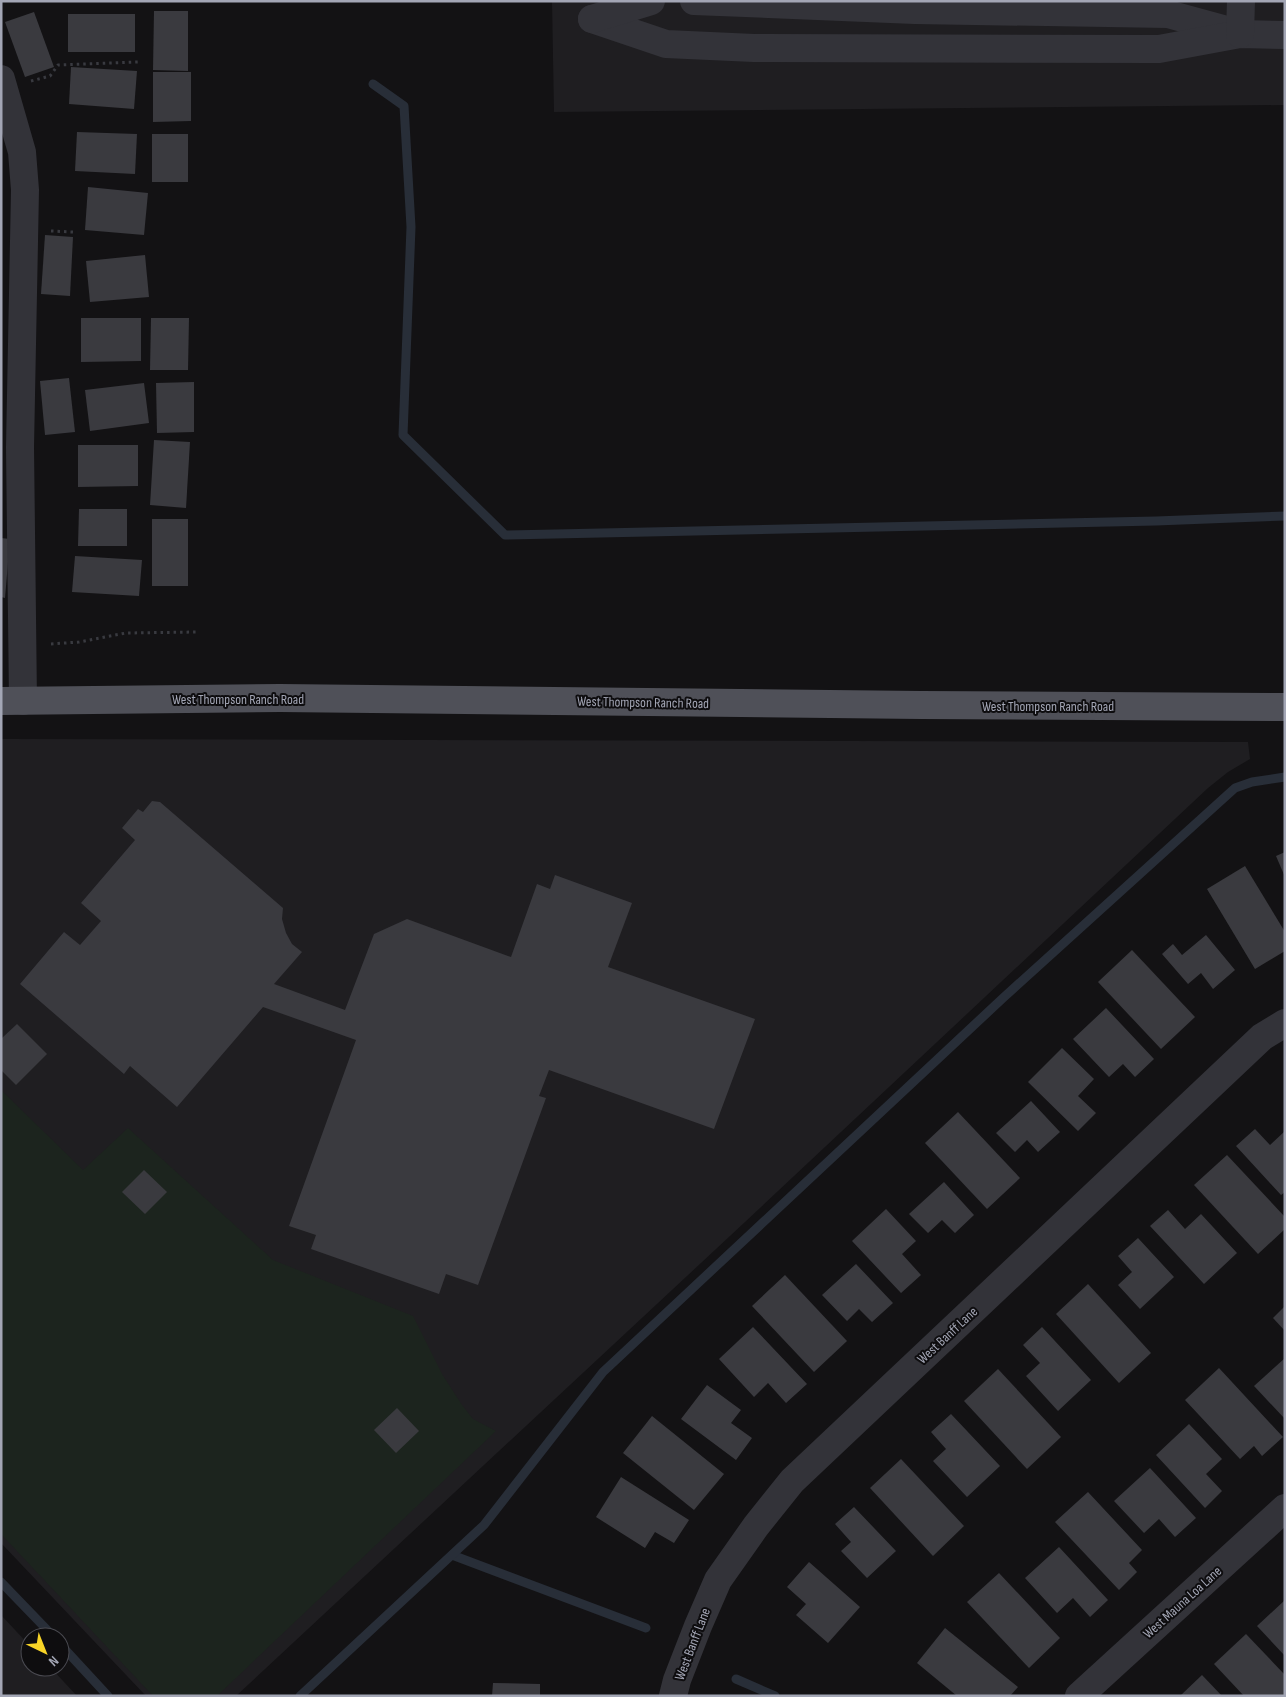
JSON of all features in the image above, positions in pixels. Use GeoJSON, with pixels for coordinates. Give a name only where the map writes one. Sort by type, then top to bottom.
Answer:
{"type":"FeatureCollection","features":[{"type":"Feature","properties":{"kind":"main road","name":"West Thompson Ranch Road"},"geometry":{"type":"LineString","coordinates":[[12,701],[280,698],[1285,707]]}},
{"type":"Feature","properties":{"kind":"street"},"geometry":{"type":"LineString","coordinates":[[651,1],[592,19],[666,44],[754,48],[1160,49],[1240,34],[1285,34]]}},
{"type":"Feature","properties":{"kind":"street"},"geometry":{"type":"LineString","coordinates":[[694,1],[915,10],[1168,14],[1240,34]]}},
{"type":"Feature","properties":{"kind":"street"},"geometry":{"type":"LineString","coordinates":[[1240,34],[1241,1]]}},
{"type":"Feature","properties":{"kind":"street"},"geometry":{"type":"LineString","coordinates":[[2,83],[22,152],[24,190],[11,447],[22,606],[22,645],[12,701]]}},
{"type":"Feature","properties":{"kind":"street","name":"West Banff Lane"},"geometry":{"type":"LineString","coordinates":[[673,1696],[677,1680],[718,1580],[756,1526],[792,1481],[1262,1037],[1285,1023]]}},
{"type":"Feature","properties":{"kind":"street","name":"West Mauna Loa Lane"},"geometry":{"type":"LineString","coordinates":[[1079,1696],[1282,1515]]}},
{"type":"Feature","properties":{"kind":"path"},"geometry":{"type":"LineString","coordinates":[[2,83],[50,76],[58,65],[138,62]]}},
{"type":"Feature","properties":{"kind":"path"},"geometry":{"type":"LineString","coordinates":[[22,645],[79,642],[126,633],[197,632]]}},
{"type":"Feature","properties":{"kind":"shaded area"},"geometry":{"type":"Polygon","coordinates":[[[552,1],[1285,1],[1285,105],[554,112],[552,1]]]}},
{"type":"Feature","properties":{"kind":"shaded area"},"geometry":{"type":"Polygon","coordinates":[[[1,739],[1248,742],[1250,759],[1228,772],[1208,788],[236,1696],[146,1696],[1,1543],[1,739]]]}},
{"type":"Feature","properties":{"kind":"shaded area"},"geometry":{"type":"Polygon","coordinates":[[[1,1090],[83,1170],[128,1128],[273,1260],[413,1316],[442,1374],[462,1405],[473,1419],[496,1431],[217,1696],[153,1696],[1,1534],[1,1090]]]}},
{"type":"Feature","properties":{"kind":"shaded area"},"geometry":{"type":"Polygon","coordinates":[[[1,1615],[20,1635],[20,1677],[59,1677],[77,1696],[1,1696],[1,1615]]]}},
{"type":"Feature","properties":{"kind":"building"},"geometry":{"type":"Polygon","coordinates":[[[154,11],[188,11],[188,71],[153,70],[154,11]]]}},
{"type":"Feature","properties":{"kind":"building"},"geometry":{"type":"Polygon","coordinates":[[[34,12],[54,67],[25,77],[5,22],[34,12]]]}},
{"type":"Feature","properties":{"kind":"building"},"geometry":{"type":"Polygon","coordinates":[[[68,14],[135,14],[135,52],[68,52],[68,14]]]}},
{"type":"Feature","properties":{"kind":"building"},"geometry":{"type":"Polygon","coordinates":[[[71,67],[137,71],[134,109],[69,104],[71,67]]]}},
{"type":"Feature","properties":{"kind":"building"},"geometry":{"type":"Polygon","coordinates":[[[153,72],[191,72],[191,121],[153,122],[153,72]]]}},
{"type":"Feature","properties":{"kind":"building"},"geometry":{"type":"Polygon","coordinates":[[[77,132],[137,134],[135,174],[75,171],[77,132]]]}},
{"type":"Feature","properties":{"kind":"building"},"geometry":{"type":"Polygon","coordinates":[[[152,134],[188,134],[188,182],[152,182],[152,134]]]}},
{"type":"Feature","properties":{"kind":"building"},"geometry":{"type":"Polygon","coordinates":[[[88,187],[148,193],[144,235],[85,230],[88,187]]]}},
{"type":"Feature","properties":{"kind":"building"},"geometry":{"type":"Polygon","coordinates":[[[45,235],[73,237],[70,296],[41,294],[45,235]]]}},
{"type":"Feature","properties":{"kind":"building"},"geometry":{"type":"Polygon","coordinates":[[[145,255],[149,297],[90,302],[86,261],[145,255]]]}},
{"type":"Feature","properties":{"kind":"building"},"geometry":{"type":"Polygon","coordinates":[[[81,318],[141,318],[141,361],[81,362],[81,318]]]}},
{"type":"Feature","properties":{"kind":"building"},"geometry":{"type":"Polygon","coordinates":[[[151,318],[189,318],[188,370],[150,370],[151,318]]]}},
{"type":"Feature","properties":{"kind":"building"},"geometry":{"type":"Polygon","coordinates":[[[69,378],[75,432],[45,435],[40,381],[69,378]]]}},
{"type":"Feature","properties":{"kind":"building"},"geometry":{"type":"Polygon","coordinates":[[[194,382],[194,432],[157,433],[156,383],[194,382]]]}},
{"type":"Feature","properties":{"kind":"building"},"geometry":{"type":"Polygon","coordinates":[[[144,383],[149,423],[90,431],[85,390],[144,383]]]}},
{"type":"Feature","properties":{"kind":"building"},"geometry":{"type":"Polygon","coordinates":[[[154,440],[190,442],[186,508],[150,505],[154,440]]]}},
{"type":"Feature","properties":{"kind":"building"},"geometry":{"type":"Polygon","coordinates":[[[78,445],[138,445],[138,486],[78,487],[78,445]]]}},
{"type":"Feature","properties":{"kind":"building"},"geometry":{"type":"Polygon","coordinates":[[[79,509],[127,509],[127,546],[78,546],[79,509]]]}},
{"type":"Feature","properties":{"kind":"building"},"geometry":{"type":"Polygon","coordinates":[[[152,519],[188,519],[188,586],[152,586],[152,519]]]}},
{"type":"Feature","properties":{"kind":"building"},"geometry":{"type":"Polygon","coordinates":[[[1,538],[10,539],[5,598],[1,597],[1,538]]]}},
{"type":"Feature","properties":{"kind":"building"},"geometry":{"type":"Polygon","coordinates":[[[75,556],[142,560],[139,596],[72,592],[75,556]]]}},
{"type":"Feature","properties":{"kind":"building"},"geometry":{"type":"Polygon","coordinates":[[[152,801],[160,802],[283,908],[282,919],[286,933],[292,944],[302,952],[274,984],[345,1010],[374,934],[407,919],[511,957],[537,884],[550,889],[555,875],[632,903],[608,967],[755,1019],[714,1129],[549,1070],[539,1096],[546,1098],[478,1285],[446,1274],[439,1294],[311,1249],[316,1235],[289,1226],[356,1040],[263,1007],[177,1107],[130,1066],[124,1074],[20,984],[64,932],[80,945],[101,921],[81,903],[135,840],[122,828],[138,809],[143,812],[152,801]]]}},
{"type":"Feature","properties":{"kind":"building"},"geometry":{"type":"Polygon","coordinates":[[[1285,852],[1285,877],[1276,856],[1285,852]]]}},
{"type":"Feature","properties":{"kind":"building"},"geometry":{"type":"Polygon","coordinates":[[[1245,866],[1285,932],[1285,951],[1255,969],[1207,889],[1245,866]]]}},
{"type":"Feature","properties":{"kind":"building"},"geometry":{"type":"Polygon","coordinates":[[[1206,935],[1235,970],[1213,989],[1201,973],[1188,984],[1162,954],[1173,944],[1182,955],[1206,935]]]}},
{"type":"Feature","properties":{"kind":"building"},"geometry":{"type":"Polygon","coordinates":[[[1132,950],[1195,1017],[1161,1049],[1098,982],[1132,950]]]}},
{"type":"Feature","properties":{"kind":"building"},"geometry":{"type":"Polygon","coordinates":[[[1106,1008],[1154,1059],[1135,1077],[1123,1064],[1109,1077],[1073,1039],[1106,1008]]]}},
{"type":"Feature","properties":{"kind":"building"},"geometry":{"type":"Polygon","coordinates":[[[17,1024],[47,1054],[16,1085],[1,1070],[1,1039],[17,1024]]]}},
{"type":"Feature","properties":{"kind":"building"},"geometry":{"type":"Polygon","coordinates":[[[1062,1048],[1094,1079],[1078,1096],[1096,1113],[1078,1131],[1028,1082],[1062,1048]]]}},
{"type":"Feature","properties":{"kind":"building"},"geometry":{"type":"Polygon","coordinates":[[[1031,1101],[1060,1132],[1038,1152],[1027,1140],[1015,1152],[996,1133],[1031,1101]]]}},
{"type":"Feature","properties":{"kind":"building"},"geometry":{"type":"Polygon","coordinates":[[[958,1112],[1020,1178],[987,1209],[925,1143],[958,1112]]]}},
{"type":"Feature","properties":{"kind":"building"},"geometry":{"type":"Polygon","coordinates":[[[1255,1129],[1270,1145],[1285,1131],[1285,1192],[1281,1195],[1236,1146],[1255,1129]]]}},
{"type":"Feature","properties":{"kind":"building"},"geometry":{"type":"Polygon","coordinates":[[[1227,1155],[1285,1217],[1285,1229],[1258,1254],[1194,1185],[1227,1155]]]}},
{"type":"Feature","properties":{"kind":"building"},"geometry":{"type":"Polygon","coordinates":[[[144,1170],[167,1192],[145,1214],[122,1192],[144,1170]]]}},
{"type":"Feature","properties":{"kind":"building"},"geometry":{"type":"Polygon","coordinates":[[[944,1182],[974,1215],[955,1233],[942,1220],[928,1233],[909,1214],[944,1182]]]}},
{"type":"Feature","properties":{"kind":"building"},"geometry":{"type":"Polygon","coordinates":[[[886,1209],[916,1241],[902,1254],[921,1275],[901,1293],[852,1241],[886,1209]]]}},
{"type":"Feature","properties":{"kind":"building"},"geometry":{"type":"Polygon","coordinates":[[[1168,1210],[1185,1229],[1201,1214],[1237,1253],[1204,1284],[1150,1226],[1168,1210]]]}},
{"type":"Feature","properties":{"kind":"building"},"geometry":{"type":"Polygon","coordinates":[[[1138,1238],[1174,1277],[1140,1309],[1118,1285],[1132,1272],[1118,1256],[1138,1238]]]}},
{"type":"Feature","properties":{"kind":"building"},"geometry":{"type":"Polygon","coordinates":[[[856,1264],[893,1303],[872,1322],[859,1309],[847,1321],[822,1295],[856,1264]]]}},
{"type":"Feature","properties":{"kind":"building"},"geometry":{"type":"Polygon","coordinates":[[[785,1275],[847,1341],[814,1372],[752,1306],[785,1275]]]}},
{"type":"Feature","properties":{"kind":"building"},"geometry":{"type":"Polygon","coordinates":[[[1088,1284],[1151,1353],[1119,1383],[1056,1314],[1088,1284]]]}},
{"type":"Feature","properties":{"kind":"building"},"geometry":{"type":"Polygon","coordinates":[[[1285,1306],[1285,1331],[1273,1318],[1285,1306]]]}},
{"type":"Feature","properties":{"kind":"building"},"geometry":{"type":"Polygon","coordinates":[[[753,1327],[807,1384],[786,1403],[768,1383],[754,1397],[719,1359],[753,1327]]]}},
{"type":"Feature","properties":{"kind":"building"},"geometry":{"type":"Polygon","coordinates":[[[1042,1327],[1091,1380],[1058,1411],[1026,1376],[1040,1363],[1023,1345],[1042,1327]]]}},
{"type":"Feature","properties":{"kind":"building"},"geometry":{"type":"Polygon","coordinates":[[[1285,1358],[1285,1419],[1254,1386],[1285,1358]]]}},
{"type":"Feature","properties":{"kind":"building"},"geometry":{"type":"Polygon","coordinates":[[[1219,1368],[1283,1437],[1262,1456],[1254,1446],[1240,1459],[1185,1400],[1219,1368]]]}},
{"type":"Feature","properties":{"kind":"building"},"geometry":{"type":"Polygon","coordinates":[[[998,1369],[1061,1437],[1027,1469],[964,1401],[998,1369]]]}},
{"type":"Feature","properties":{"kind":"building"},"geometry":{"type":"Polygon","coordinates":[[[707,1385],[741,1410],[731,1423],[752,1438],[736,1460],[681,1419],[707,1385]]]}},
{"type":"Feature","properties":{"kind":"building"},"geometry":{"type":"Polygon","coordinates":[[[397,1408],[419,1431],[396,1453],[374,1430],[397,1408]]]}},
{"type":"Feature","properties":{"kind":"building"},"geometry":{"type":"Polygon","coordinates":[[[951,1414],[1000,1466],[967,1497],[933,1461],[946,1449],[931,1432],[951,1414]]]}},
{"type":"Feature","properties":{"kind":"building"},"geometry":{"type":"Polygon","coordinates":[[[652,1416],[724,1474],[694,1510],[623,1453],[652,1416]]]}},
{"type":"Feature","properties":{"kind":"building"},"geometry":{"type":"Polygon","coordinates":[[[1189,1424],[1222,1459],[1206,1474],[1222,1491],[1205,1508],[1156,1455],[1189,1424]]]}},
{"type":"Feature","properties":{"kind":"building"},"geometry":{"type":"Polygon","coordinates":[[[901,1459],[964,1526],[933,1556],[870,1488],[901,1459]]]}},
{"type":"Feature","properties":{"kind":"building"},"geometry":{"type":"Polygon","coordinates":[[[1150,1468],[1196,1518],[1175,1537],[1159,1519],[1144,1533],[1114,1501],[1150,1468]]]}},
{"type":"Feature","properties":{"kind":"building"},"geometry":{"type":"Polygon","coordinates":[[[621,1477],[689,1520],[674,1543],[655,1532],[645,1548],[596,1517],[621,1477]]]}},
{"type":"Feature","properties":{"kind":"building"},"geometry":{"type":"Polygon","coordinates":[[[1088,1492],[1142,1550],[1129,1563],[1137,1572],[1119,1590],[1055,1522],[1088,1492]]]}},
{"type":"Feature","properties":{"kind":"building"},"geometry":{"type":"Polygon","coordinates":[[[854,1507],[896,1551],[867,1578],[841,1551],[851,1542],[835,1524],[854,1507]]]}},
{"type":"Feature","properties":{"kind":"building"},"geometry":{"type":"Polygon","coordinates":[[[1059,1547],[1108,1600],[1090,1617],[1073,1598],[1057,1613],[1025,1578],[1059,1547]]]}},
{"type":"Feature","properties":{"kind":"building"},"geometry":{"type":"Polygon","coordinates":[[[809,1562],[860,1607],[828,1643],[796,1615],[806,1604],[787,1587],[809,1562]]]}},
{"type":"Feature","properties":{"kind":"building"},"geometry":{"type":"Polygon","coordinates":[[[999,1573],[1060,1638],[1029,1668],[967,1602],[999,1573]]]}},
{"type":"Feature","properties":{"kind":"building"},"geometry":{"type":"Polygon","coordinates":[[[1285,1600],[1285,1656],[1257,1626],[1285,1600]]]}},
{"type":"Feature","properties":{"kind":"building"},"geometry":{"type":"Polygon","coordinates":[[[945,1628],[1018,1687],[1010,1696],[957,1696],[917,1663],[945,1628]]]}},
{"type":"Feature","properties":{"kind":"building"},"geometry":{"type":"Polygon","coordinates":[[[1246,1634],[1285,1675],[1285,1696],[1244,1696],[1214,1664],[1246,1634]]]}},
{"type":"Feature","properties":{"kind":"building"},"geometry":{"type":"Polygon","coordinates":[[[1202,1675],[1222,1696],[1180,1696],[1202,1675]]]}},
{"type":"Feature","properties":{"kind":"building"},"geometry":{"type":"Polygon","coordinates":[[[493,1683],[540,1684],[540,1696],[492,1696],[493,1683]]]}},
{"type":"Feature","properties":{"kind":"waterway"},"geometry":{"type":"LineString","coordinates":[[373,84],[404,106],[411,227],[403,435],[505,535],[1156,521],[1285,516]]}},
{"type":"Feature","properties":{"kind":"waterway"},"geometry":{"type":"LineString","coordinates":[[300,1696],[484,1525],[603,1372],[1003,998],[1235,788],[1252,782],[1285,777]]}},
{"type":"Feature","properties":{"kind":"waterway"},"geometry":{"type":"LineString","coordinates":[[452,1555],[646,1628]]}},
{"type":"Feature","properties":{"kind":"waterway"},"geometry":{"type":"LineString","coordinates":[[1,1582],[44,1627]]}},
{"type":"Feature","properties":{"kind":"waterway"},"geometry":{"type":"LineString","coordinates":[[70,1655],[108,1696]]}},
{"type":"Feature","properties":{"kind":"waterway"},"geometry":{"type":"LineString","coordinates":[[736,1679],[775,1696]]}}]}
